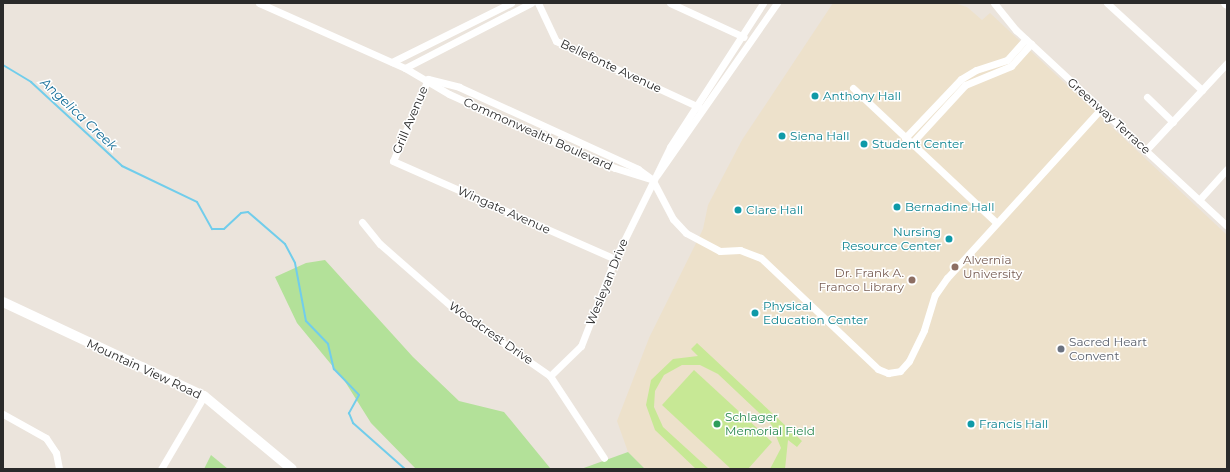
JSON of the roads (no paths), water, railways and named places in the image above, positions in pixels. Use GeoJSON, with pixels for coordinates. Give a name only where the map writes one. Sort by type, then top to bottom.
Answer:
{"type":"FeatureCollection","features":[{"type":"Feature","properties":{"kind":"street","name":"Commonwealth Boulevard"},"geometry":{"type":"LineString","coordinates":[[259,3],[405,68],[428,79],[449,94],[534,133],[615,168],[652,179]]}},
{"type":"Feature","properties":{"kind":"street"},"geometry":{"type":"LineString","coordinates":[[392,62],[511,3]]}},
{"type":"Feature","properties":{"kind":"street"},"geometry":{"type":"LineString","coordinates":[[405,68],[531,3]]}},
{"type":"Feature","properties":{"kind":"street","name":"Bellefonte Avenue"},"geometry":{"type":"LineString","coordinates":[[538,3],[556,41],[699,107]]}},
{"type":"Feature","properties":{"kind":"street"},"geometry":{"type":"LineString","coordinates":[[670,3],[749,39]]}},
{"type":"Feature","properties":{"kind":"street"},"geometry":{"type":"LineString","coordinates":[[763,3],[741,36],[667,165],[652,179],[673,219],[686,233],[720,251],[740,250],[761,258],[878,369],[895,373],[909,361],[943,284],[1100,110]]}},
{"type":"Feature","properties":{"kind":"street"},"geometry":{"type":"LineString","coordinates":[[699,107],[777,3]]}},
{"type":"Feature","properties":{"kind":"street","name":"Greenway Terrace"},"geometry":{"type":"LineString","coordinates":[[994,3],[1029,42],[1100,110],[1146,150],[1227,226]]}},
{"type":"Feature","properties":{"kind":"street"},"geometry":{"type":"LineString","coordinates":[[1107,3],[1202,90]]}},
{"type":"Feature","properties":{"kind":"street"},"geometry":{"type":"LineString","coordinates":[[905,138],[961,79],[976,70],[1007,60],[1029,42]]}},
{"type":"Feature","properties":{"kind":"street"},"geometry":{"type":"LineString","coordinates":[[911,144],[965,85],[1011,66],[1029,42]]}},
{"type":"Feature","properties":{"kind":"street"},"geometry":{"type":"LineString","coordinates":[[1146,150],[1227,63]]}},
{"type":"Feature","properties":{"kind":"street","name":"Grill Avenue"},"geometry":{"type":"LineString","coordinates":[[393,161],[428,79]]}},
{"type":"Feature","properties":{"kind":"street"},"geometry":{"type":"LineString","coordinates":[[853,88],[997,223]]}},
{"type":"Feature","properties":{"kind":"street"},"geometry":{"type":"LineString","coordinates":[[1147,97],[1172,122]]}},
{"type":"Feature","properties":{"kind":"street","name":"Wingate Avenue"},"geometry":{"type":"LineString","coordinates":[[393,161],[615,259]]}},
{"type":"Feature","properties":{"kind":"street"},"geometry":{"type":"LineString","coordinates":[[1199,200],[1227,169]]}},
{"type":"Feature","properties":{"kind":"street","name":"Wesleyan Drive"},"geometry":{"type":"LineString","coordinates":[[550,376],[581,346],[615,259],[652,179]]}},
{"type":"Feature","properties":{"kind":"street","name":"Woodcrest Drive"},"geometry":{"type":"LineString","coordinates":[[362,222],[380,244],[453,308],[550,376],[604,458]]}},
{"type":"Feature","properties":{"kind":"street","name":"Mountain View Road"},"geometry":{"type":"LineString","coordinates":[[3,302],[204,396],[292,469]]}},
{"type":"Feature","properties":{"kind":"street"},"geometry":{"type":"LineString","coordinates":[[161,469],[204,396]]}},
{"type":"Feature","properties":{"kind":"street"},"geometry":{"type":"LineString","coordinates":[[3,414],[46,438],[56,453],[59,469]]}},
{"type":"Feature","properties":{"kind":"waterway","name":"Angelica Creek"},"geometry":{"type":"LineString","coordinates":[[3,65],[31,82],[122,166],[197,202],[212,229],[224,229],[241,213],[248,212],[285,244],[295,263],[306,321],[328,344],[334,369],[359,395],[349,413],[353,423],[405,469]]}},
{"type":"Feature","properties":{"kind":"waterway","name":"Angelica Creek"},"geometry":{"type":"LineString","coordinates":[[420,469],[435,469]]}},
{"type":"Feature","properties":{"kind":"place","name":"Anthony Hall"},"geometry":{"type":"Point","coordinates":[815,96]}},
{"type":"Feature","properties":{"kind":"place","name":"Siena Hall"},"geometry":{"type":"Point","coordinates":[782,136]}},
{"type":"Feature","properties":{"kind":"place","name":"Student Center"},"geometry":{"type":"Point","coordinates":[864,144]}},
{"type":"Feature","properties":{"kind":"place","name":"Bernadine Hall"},"geometry":{"type":"Point","coordinates":[897,207]}},
{"type":"Feature","properties":{"kind":"place","name":"Clare Hall"},"geometry":{"type":"Point","coordinates":[738,210]}},
{"type":"Feature","properties":{"kind":"place","name":"Nursing Resource Center"},"geometry":{"type":"Point","coordinates":[949,239]}},
{"type":"Feature","properties":{"kind":"place","name":"Alvernia University"},"geometry":{"type":"Point","coordinates":[955,267]}},
{"type":"Feature","properties":{"kind":"place","name":"Dr. Frank A. Franco Library"},"geometry":{"type":"Point","coordinates":[912,280]}},
{"type":"Feature","properties":{"kind":"place","name":"Physical Education Center"},"geometry":{"type":"Point","coordinates":[755,313]}},
{"type":"Feature","properties":{"kind":"place","name":"Sacred Heart Convent"},"geometry":{"type":"Point","coordinates":[1061,349]}},
{"type":"Feature","properties":{"kind":"place","name":"Schlager Memorial Field"},"geometry":{"type":"Point","coordinates":[717,424]}},
{"type":"Feature","properties":{"kind":"place","name":"Francis Hall"},"geometry":{"type":"Point","coordinates":[971,424]}}]}
